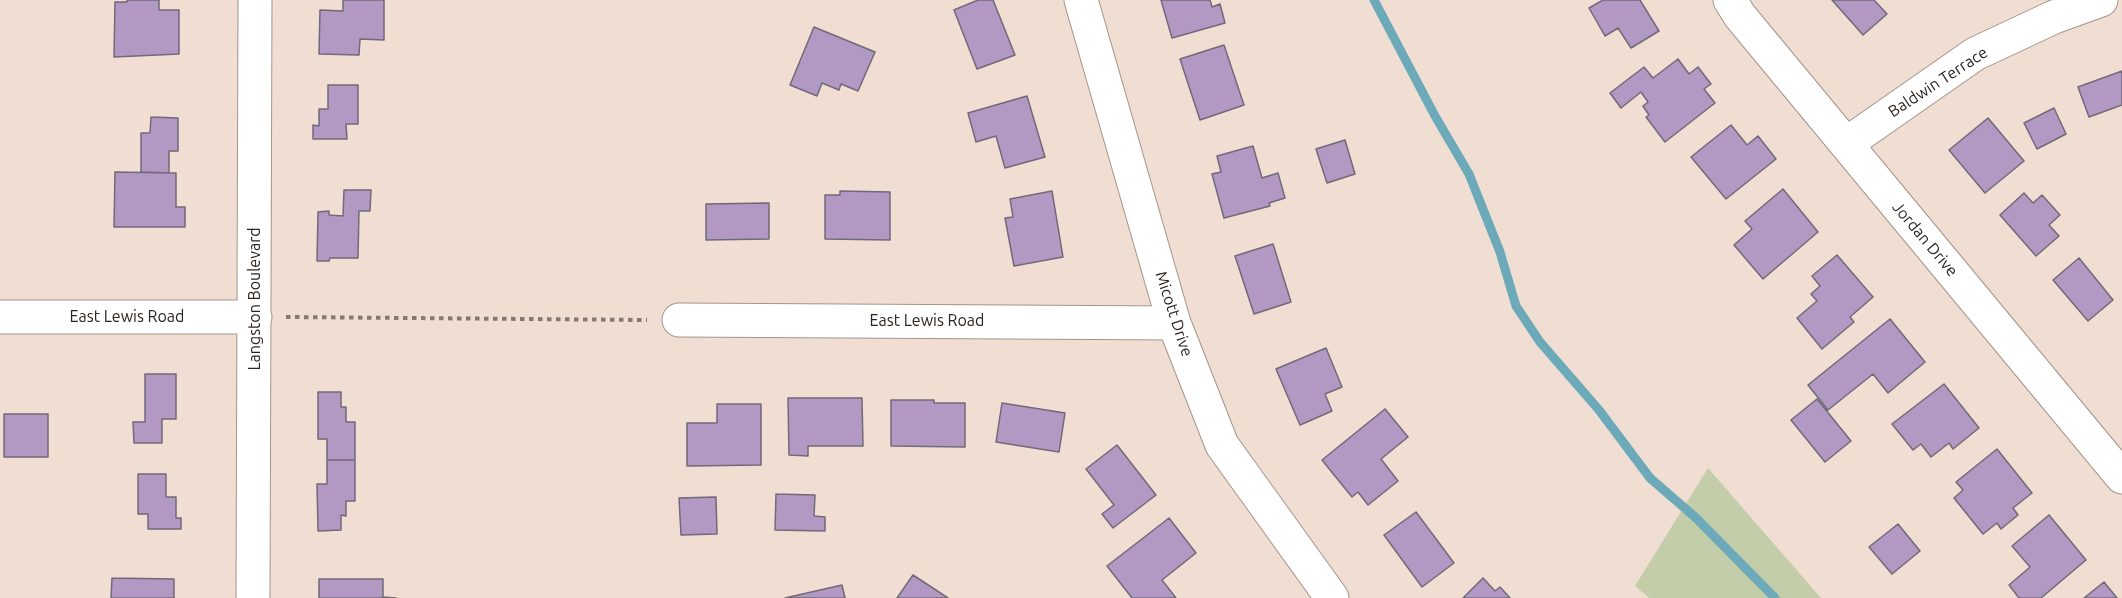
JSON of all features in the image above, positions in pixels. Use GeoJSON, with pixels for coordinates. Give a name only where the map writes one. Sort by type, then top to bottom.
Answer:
{"type":"FeatureCollection","features":[{"type":"Feature","properties":{"kind":"street","name":"Langston Boulevard"},"geometry":{"type":"LineString","coordinates":[[253,598],[255,0]]}},
{"type":"Feature","properties":{"kind":"street","name":"Micott Drive"},"geometry":{"type":"LineString","coordinates":[[1081,0],[1174,323],[1222,445],[1332,598]]}},
{"type":"Feature","properties":{"kind":"street","name":"Jordan Drive"},"geometry":{"type":"LineString","coordinates":[[1730,0],[1740,16],[2122,477]]}},
{"type":"Feature","properties":{"kind":"street","name":"Baldwin Terrace"},"geometry":{"type":"LineString","coordinates":[[1846,144],[1975,54],[2054,16],[2101,0]]}},
{"type":"Feature","properties":{"kind":"street","name":"East Lewis Road"},"geometry":{"type":"LineString","coordinates":[[0,317],[255,317]]}},
{"type":"Feature","properties":{"kind":"street","name":"East Lewis Road"},"geometry":{"type":"LineString","coordinates":[[679,320],[1174,323]]}},
{"type":"Feature","properties":{"kind":"path"},"geometry":{"type":"LineString","coordinates":[[255,317],[679,320]]}},
{"type":"Feature","properties":{"kind":"green space"},"geometry":{"type":"Polygon","coordinates":[[[1708,468],[1821,598],[1649,598],[1635,586],[1708,468]]]}},
{"type":"Feature","properties":{"kind":"building"},"geometry":{"type":"Polygon","coordinates":[[[127,0],[159,0],[159,10],[179,10],[179,54],[114,57],[115,2],[127,2],[127,0]]]}},
{"type":"Feature","properties":{"kind":"building"},"geometry":{"type":"Polygon","coordinates":[[[343,0],[384,0],[384,40],[360,39],[359,55],[319,54],[320,10],[343,11],[343,0]]]}},
{"type":"Feature","properties":{"kind":"building"},"geometry":{"type":"Polygon","coordinates":[[[978,0],[993,0],[1015,55],[977,69],[954,10],[978,0]]]}},
{"type":"Feature","properties":{"kind":"building"},"geometry":{"type":"Polygon","coordinates":[[[1161,0],[1210,0],[1212,7],[1220,4],[1225,23],[1172,38],[1161,0]]]}},
{"type":"Feature","properties":{"kind":"building"},"geometry":{"type":"Polygon","coordinates":[[[1603,0],[1640,0],[1659,31],[1631,48],[1618,28],[1605,36],[1589,8],[1603,0]]]}},
{"type":"Feature","properties":{"kind":"building"},"geometry":{"type":"Polygon","coordinates":[[[1832,0],[1874,0],[1887,14],[1863,35],[1832,0]]]}},
{"type":"Feature","properties":{"kind":"building"},"geometry":{"type":"Polygon","coordinates":[[[814,27],[875,52],[858,91],[841,84],[839,90],[822,83],[817,96],[790,85],[814,27]]]}},
{"type":"Feature","properties":{"kind":"building"},"geometry":{"type":"Polygon","coordinates":[[[1224,45],[1244,105],[1200,120],[1180,59],[1224,45]]]}},
{"type":"Feature","properties":{"kind":"building"},"geometry":{"type":"Polygon","coordinates":[[[1678,59],[1689,74],[1698,67],[1711,84],[1704,89],[1715,103],[1665,142],[1646,117],[1649,115],[1643,106],[1648,102],[1641,92],[1621,108],[1610,93],[1644,67],[1653,78],[1678,59]]]}},
{"type":"Feature","properties":{"kind":"building"},"geometry":{"type":"Polygon","coordinates":[[[2122,71],[2122,105],[2089,117],[2078,87],[2122,71]]]}},
{"type":"Feature","properties":{"kind":"building"},"geometry":{"type":"Polygon","coordinates":[[[328,85],[358,85],[358,124],[346,124],[347,139],[313,139],[313,125],[319,126],[319,109],[328,109],[328,85]]]}},
{"type":"Feature","properties":{"kind":"building"},"geometry":{"type":"Polygon","coordinates":[[[1027,96],[1045,157],[1005,168],[996,136],[976,142],[968,113],[1027,96]]]}},
{"type":"Feature","properties":{"kind":"building"},"geometry":{"type":"Polygon","coordinates":[[[2054,108],[2066,134],[2037,149],[2024,123],[2054,108]]]}},
{"type":"Feature","properties":{"kind":"building"},"geometry":{"type":"Polygon","coordinates":[[[151,117],[178,118],[178,151],[169,151],[169,173],[141,172],[141,133],[150,133],[151,117]]]}},
{"type":"Feature","properties":{"kind":"building"},"geometry":{"type":"Polygon","coordinates":[[[1988,118],[2024,161],[1985,193],[1949,150],[1988,118]]]}},
{"type":"Feature","properties":{"kind":"building"},"geometry":{"type":"Polygon","coordinates":[[[1731,125],[1747,145],[1758,136],[1776,159],[1726,199],[1691,157],[1731,125]]]}},
{"type":"Feature","properties":{"kind":"building"},"geometry":{"type":"Polygon","coordinates":[[[1345,140],[1355,174],[1327,183],[1316,149],[1345,140]]]}},
{"type":"Feature","properties":{"kind":"building"},"geometry":{"type":"Polygon","coordinates":[[[1253,146],[1262,178],[1278,173],[1285,198],[1269,203],[1270,206],[1224,218],[1212,174],[1221,172],[1217,156],[1253,146]]]}},
{"type":"Feature","properties":{"kind":"building"},"geometry":{"type":"Polygon","coordinates":[[[115,172],[176,173],[176,207],[185,207],[185,227],[114,227],[115,172]]]}},
{"type":"Feature","properties":{"kind":"building"},"geometry":{"type":"Polygon","coordinates":[[[1783,189],[1818,232],[1763,279],[1734,245],[1752,229],[1745,221],[1783,189]]]}},
{"type":"Feature","properties":{"kind":"building"},"geometry":{"type":"Polygon","coordinates":[[[344,190],[371,190],[370,211],[359,211],[358,258],[330,258],[329,261],[317,261],[318,212],[329,211],[329,215],[343,216],[344,190]]]}},
{"type":"Feature","properties":{"kind":"building"},"geometry":{"type":"Polygon","coordinates":[[[840,191],[890,192],[890,240],[825,239],[825,195],[840,195],[840,191]]]}},
{"type":"Feature","properties":{"kind":"building"},"geometry":{"type":"Polygon","coordinates":[[[1052,191],[1063,257],[1014,266],[1005,218],[1013,217],[1010,199],[1052,191]]]}},
{"type":"Feature","properties":{"kind":"building"},"geometry":{"type":"Polygon","coordinates":[[[2024,193],[2033,203],[2042,195],[2060,215],[2049,225],[2059,236],[2036,256],[2000,215],[2024,193]]]}},
{"type":"Feature","properties":{"kind":"building"},"geometry":{"type":"Polygon","coordinates":[[[769,203],[769,239],[706,240],[706,204],[769,203]]]}},
{"type":"Feature","properties":{"kind":"building"},"geometry":{"type":"Polygon","coordinates":[[[1273,244],[1291,302],[1254,314],[1235,256],[1273,244]]]}},
{"type":"Feature","properties":{"kind":"building"},"geometry":{"type":"Polygon","coordinates":[[[1837,255],[1873,297],[1850,317],[1854,322],[1822,349],[1797,318],[1817,301],[1811,294],[1820,286],[1812,276],[1837,255]]]}},
{"type":"Feature","properties":{"kind":"building"},"geometry":{"type":"Polygon","coordinates":[[[2079,258],[2113,300],[2088,321],[2053,280],[2079,258]]]}},
{"type":"Feature","properties":{"kind":"building"},"geometry":{"type":"Polygon","coordinates":[[[1890,319],[1925,362],[1888,393],[1873,374],[1828,410],[1808,385],[1890,319]]]}},
{"type":"Feature","properties":{"kind":"building"},"geometry":{"type":"Polygon","coordinates":[[[1326,348],[1342,387],[1325,394],[1332,411],[1300,425],[1276,369],[1326,348]]]}},
{"type":"Feature","properties":{"kind":"building"},"geometry":{"type":"Polygon","coordinates":[[[145,374],[176,374],[176,419],[162,419],[162,443],[134,443],[133,422],[145,422],[145,374]]]}},
{"type":"Feature","properties":{"kind":"building"},"geometry":{"type":"Polygon","coordinates":[[[1944,384],[1979,428],[1953,449],[1949,443],[1931,457],[1921,444],[1913,450],[1892,424],[1944,384]]]}},
{"type":"Feature","properties":{"kind":"building"},"geometry":{"type":"Polygon","coordinates":[[[318,392],[341,392],[341,407],[346,407],[346,422],[355,422],[355,460],[327,460],[327,439],[318,439],[318,392]]]}},
{"type":"Feature","properties":{"kind":"building"},"geometry":{"type":"Polygon","coordinates":[[[788,398],[862,398],[863,446],[808,446],[808,456],[789,455],[788,398]]]}},
{"type":"Feature","properties":{"kind":"building"},"geometry":{"type":"Polygon","coordinates":[[[1817,399],[1851,441],[1825,462],[1791,420],[1817,399]]]}},
{"type":"Feature","properties":{"kind":"building"},"geometry":{"type":"Polygon","coordinates":[[[891,400],[965,403],[965,447],[891,446],[891,400]]]}},
{"type":"Feature","properties":{"kind":"building"},"geometry":{"type":"Polygon","coordinates":[[[1002,403],[1065,413],[1059,452],[996,442],[1002,403]]]}},
{"type":"Feature","properties":{"kind":"building"},"geometry":{"type":"Polygon","coordinates":[[[717,404],[761,404],[761,465],[687,466],[687,423],[717,423],[717,404]]]}},
{"type":"Feature","properties":{"kind":"building"},"geometry":{"type":"Polygon","coordinates":[[[1385,409],[1408,437],[1381,459],[1398,481],[1368,505],[1358,492],[1352,497],[1322,460],[1385,409]]]}},
{"type":"Feature","properties":{"kind":"building"},"geometry":{"type":"Polygon","coordinates":[[[4,414],[48,414],[48,457],[4,457],[4,414]]]}},
{"type":"Feature","properties":{"kind":"building"},"geometry":{"type":"Polygon","coordinates":[[[1117,445],[1156,495],[1113,528],[1102,514],[1114,505],[1086,469],[1117,445]]]}},
{"type":"Feature","properties":{"kind":"building"},"geometry":{"type":"Polygon","coordinates":[[[1997,449],[2032,493],[2013,508],[2018,515],[2001,529],[1997,523],[1983,534],[1954,498],[1963,490],[1956,482],[1997,449]]]}},
{"type":"Feature","properties":{"kind":"building"},"geometry":{"type":"Polygon","coordinates":[[[327,460],[355,460],[355,501],[346,501],[346,516],[341,515],[341,530],[318,531],[317,484],[327,484],[327,460]]]}},
{"type":"Feature","properties":{"kind":"building"},"geometry":{"type":"Polygon","coordinates":[[[138,474],[166,474],[166,497],[176,497],[176,518],[181,518],[181,529],[148,529],[148,514],[138,514],[138,474]]]}},
{"type":"Feature","properties":{"kind":"building"},"geometry":{"type":"Polygon","coordinates":[[[776,494],[815,495],[814,516],[825,517],[825,531],[775,530],[776,494]]]}},
{"type":"Feature","properties":{"kind":"building"},"geometry":{"type":"Polygon","coordinates":[[[716,497],[717,534],[681,535],[679,498],[716,497]]]}},
{"type":"Feature","properties":{"kind":"building"},"geometry":{"type":"Polygon","coordinates":[[[1416,512],[1454,563],[1422,587],[1384,535],[1416,512]]]}},
{"type":"Feature","properties":{"kind":"building"},"geometry":{"type":"Polygon","coordinates":[[[2049,515],[2086,560],[2041,598],[2019,598],[2009,585],[2030,567],[2012,546],[2049,515]]]}},
{"type":"Feature","properties":{"kind":"building"},"geometry":{"type":"Polygon","coordinates":[[[1169,518],[1196,553],[1162,580],[1176,598],[1132,598],[1107,566],[1169,518]]]}},
{"type":"Feature","properties":{"kind":"building"},"geometry":{"type":"Polygon","coordinates":[[[1898,524],[1920,551],[1892,574],[1869,547],[1898,524]]]}},
{"type":"Feature","properties":{"kind":"building"},"geometry":{"type":"Polygon","coordinates":[[[913,575],[948,598],[897,598],[913,575]]]}},
{"type":"Feature","properties":{"kind":"building"},"geometry":{"type":"Polygon","coordinates":[[[112,578],[174,579],[174,598],[111,598],[112,578]]]}},
{"type":"Feature","properties":{"kind":"building"},"geometry":{"type":"Polygon","coordinates":[[[1483,578],[1495,591],[1500,587],[1510,598],[1463,598],[1483,578]]]}},
{"type":"Feature","properties":{"kind":"building"},"geometry":{"type":"Polygon","coordinates":[[[319,579],[383,579],[383,597],[396,598],[319,598],[319,579]]]}},
{"type":"Feature","properties":{"kind":"building"},"geometry":{"type":"Polygon","coordinates":[[[2104,582],[2117,598],[2084,598],[2104,582]]]}},
{"type":"Feature","properties":{"kind":"building"},"geometry":{"type":"Polygon","coordinates":[[[842,585],[845,598],[785,598],[842,585]]]}},
{"type":"Feature","properties":{"kind":"waterway"},"geometry":{"type":"LineString","coordinates":[[1374,0],[1435,116],[1469,174],[1500,252],[1516,306],[1540,342],[1599,410],[1650,478],[1695,517],[1775,598]]}}]}
